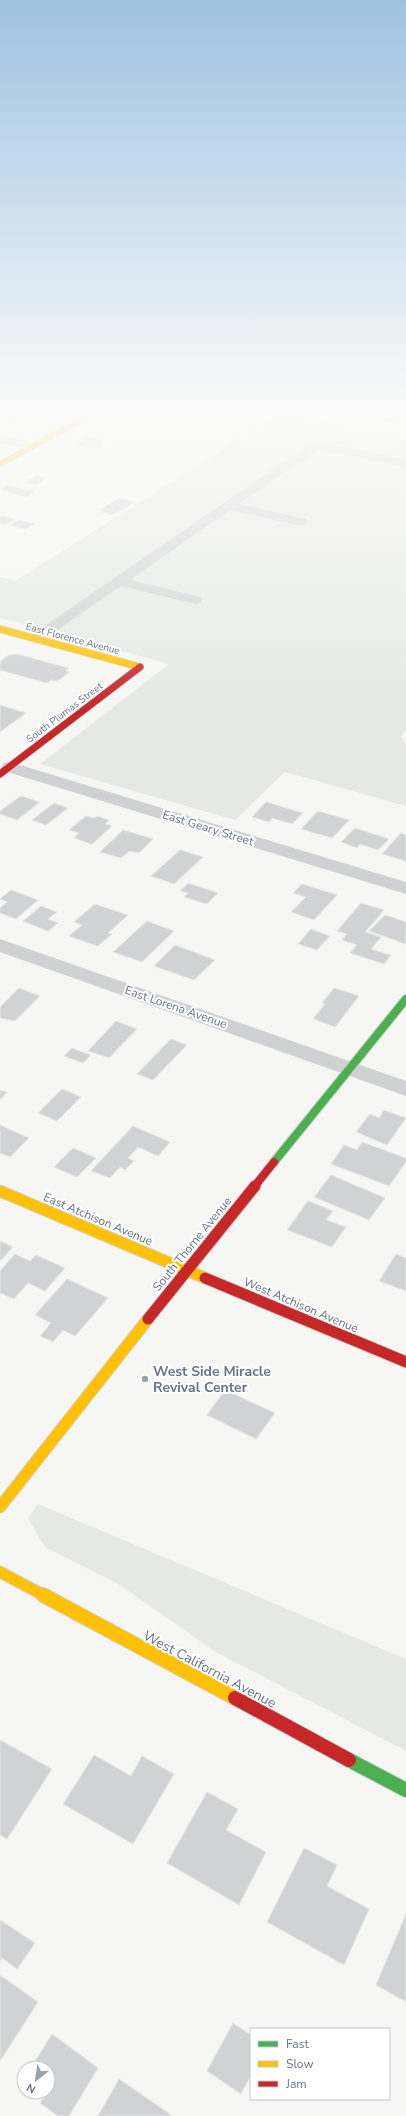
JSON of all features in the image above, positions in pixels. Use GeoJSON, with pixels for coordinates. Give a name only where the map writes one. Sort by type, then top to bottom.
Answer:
{"type":"FeatureCollection","features":[{"type":"Feature","properties":{"kind":"street"},"geometry":{"type":"LineString","coordinates":[[35,639],[221,512]]}},
{"type":"Feature","properties":{"kind":"street"},"geometry":{"type":"LineString","coordinates":[[255,512],[301,522]]}},
{"type":"Feature","properties":{"kind":"street"},"geometry":{"type":"LineString","coordinates":[[120,582],[195,600]]}},
{"type":"Feature","properties":{"kind":"street","name":"East Florence Avenue"},"geometry":{"type":"LineString","coordinates":[[0,629],[140,667]]}},
{"type":"Feature","properties":{"kind":"street","name":"South Plumas Street"},"geometry":{"type":"LineString","coordinates":[[5,771],[140,667]]}},
{"type":"Feature","properties":{"kind":"street","name":"East Geary Street"},"geometry":{"type":"LineString","coordinates":[[5,771],[406,888]]}},
{"type":"Feature","properties":{"kind":"street","name":"East Lorena Avenue"},"geometry":{"type":"LineString","coordinates":[[0,945],[406,1089]]}},
{"type":"Feature","properties":{"kind":"street","name":"South Thorne Avenue"},"geometry":{"type":"LineString","coordinates":[[0,1507],[187,1269],[351,1069],[406,999]]}},
{"type":"Feature","properties":{"kind":"street","name":"East Atchison Avenue"},"geometry":{"type":"LineString","coordinates":[[0,1191],[187,1269]]}},
{"type":"Feature","properties":{"kind":"street","name":"West Atchison Avenue"},"geometry":{"type":"LineString","coordinates":[[187,1269],[406,1362]]}},
{"type":"Feature","properties":{"kind":"street","name":"West California Avenue"},"geometry":{"type":"LineString","coordinates":[[0,1572],[406,1790]]}},
{"type":"Feature","properties":{"kind":"shaded area"},"geometry":{"type":"Polygon","coordinates":[[[125,512],[406,512],[406,730],[401,736],[406,745],[406,806],[285,772],[235,820],[40,764],[169,664],[0,618],[0,577],[15,581],[125,512]]]}},
{"type":"Feature","properties":{"kind":"shaded area"},"geometry":{"type":"Polygon","coordinates":[[[38,1504],[406,1659],[406,1751],[214,1651],[120,1585],[45,1547],[28,1519],[38,1504]]]}},
{"type":"Feature","properties":{"kind":"building"},"geometry":{"type":"Polygon","coordinates":[[[101,512],[119,512],[113,515],[101,512]]]}},
{"type":"Feature","properties":{"kind":"building"},"geometry":{"type":"Polygon","coordinates":[[[0,516],[15,519],[5,525],[0,524],[0,516]]]}},
{"type":"Feature","properties":{"kind":"building"},"geometry":{"type":"Polygon","coordinates":[[[19,520],[35,524],[25,529],[9,525],[19,520]]]}},
{"type":"Feature","properties":{"kind":"building"},"geometry":{"type":"Polygon","coordinates":[[[17,654],[69,668],[65,671],[70,672],[57,681],[51,680],[47,683],[0,670],[0,662],[8,655],[17,654]]]}},
{"type":"Feature","properties":{"kind":"building"},"geometry":{"type":"Polygon","coordinates":[[[0,705],[26,713],[0,732],[0,705]]]}},
{"type":"Feature","properties":{"kind":"building"},"geometry":{"type":"Polygon","coordinates":[[[21,796],[40,802],[17,820],[0,814],[0,811],[21,796]]]}},
{"type":"Feature","properties":{"kind":"building"},"geometry":{"type":"Polygon","coordinates":[[[266,802],[303,813],[292,824],[272,818],[269,822],[252,817],[266,802]]]}},
{"type":"Feature","properties":{"kind":"building"},"geometry":{"type":"Polygon","coordinates":[[[54,803],[68,808],[46,825],[32,820],[54,803]]]}},
{"type":"Feature","properties":{"kind":"building"},"geometry":{"type":"Polygon","coordinates":[[[318,811],[349,820],[332,838],[301,829],[318,811]]]}},
{"type":"Feature","properties":{"kind":"building"},"geometry":{"type":"Polygon","coordinates":[[[86,816],[94,818],[97,816],[109,820],[105,824],[112,826],[92,844],[74,838],[79,833],[69,830],[86,816]]]}},
{"type":"Feature","properties":{"kind":"building"},"geometry":{"type":"Polygon","coordinates":[[[355,828],[389,839],[378,850],[360,844],[357,848],[341,842],[355,828]]]}},
{"type":"Feature","properties":{"kind":"building"},"geometry":{"type":"Polygon","coordinates":[[[123,830],[153,839],[139,853],[129,851],[121,858],[100,852],[123,830]]]}},
{"type":"Feature","properties":{"kind":"building"},"geometry":{"type":"Polygon","coordinates":[[[401,833],[406,835],[406,861],[382,854],[401,833]]]}},
{"type":"Feature","properties":{"kind":"building"},"geometry":{"type":"Polygon","coordinates":[[[180,850],[203,857],[174,884],[151,876],[180,850]]]}},
{"type":"Feature","properties":{"kind":"building"},"geometry":{"type":"Polygon","coordinates":[[[188,883],[218,893],[207,904],[184,897],[188,893],[180,891],[188,883]]]}},
{"type":"Feature","properties":{"kind":"building"},"geometry":{"type":"Polygon","coordinates":[[[302,884],[337,895],[314,920],[291,912],[306,897],[293,893],[302,884]]]}},
{"type":"Feature","properties":{"kind":"building"},"geometry":{"type":"Polygon","coordinates":[[[11,890],[38,900],[16,919],[0,913],[0,908],[7,902],[0,899],[11,890]]]}},
{"type":"Feature","properties":{"kind":"building"},"geometry":{"type":"Polygon","coordinates":[[[361,903],[384,910],[365,932],[381,937],[371,949],[391,955],[384,964],[350,953],[357,945],[342,940],[347,934],[337,931],[361,903]]]}},
{"type":"Feature","properties":{"kind":"building"},"geometry":{"type":"Polygon","coordinates":[[[95,904],[128,915],[108,933],[112,934],[98,946],[69,936],[82,925],[74,922],[95,904]]]}},
{"type":"Feature","properties":{"kind":"building"},"geometry":{"type":"Polygon","coordinates":[[[41,906],[57,912],[48,919],[58,923],[48,931],[23,921],[41,906]]]}},
{"type":"Feature","properties":{"kind":"building"},"geometry":{"type":"Polygon","coordinates":[[[385,915],[406,922],[406,944],[369,931],[385,915]]]}},
{"type":"Feature","properties":{"kind":"building"},"geometry":{"type":"Polygon","coordinates":[[[147,921],[174,931],[142,962],[113,952],[147,921]]]}},
{"type":"Feature","properties":{"kind":"building"},"geometry":{"type":"Polygon","coordinates":[[[311,929],[330,936],[317,950],[298,944],[311,929]]]}},
{"type":"Feature","properties":{"kind":"building"},"geometry":{"type":"Polygon","coordinates":[[[175,945],[215,960],[194,980],[154,966],[175,945]]]}},
{"type":"Feature","properties":{"kind":"building"},"geometry":{"type":"Polygon","coordinates":[[[19,988],[40,996],[15,1021],[0,1018],[0,1007],[19,988]]]}},
{"type":"Feature","properties":{"kind":"building"},"geometry":{"type":"Polygon","coordinates":[[[334,988],[359,996],[335,1027],[313,1019],[325,1004],[322,1003],[334,988]]]}},
{"type":"Feature","properties":{"kind":"building"},"geometry":{"type":"Polygon","coordinates":[[[116,1021],[137,1029],[109,1058],[88,1051],[116,1021]]]}},
{"type":"Feature","properties":{"kind":"building"},"geometry":{"type":"Polygon","coordinates":[[[171,1039],[187,1045],[153,1080],[137,1074],[171,1039]]]}},
{"type":"Feature","properties":{"kind":"building"},"geometry":{"type":"Polygon","coordinates":[[[72,1048],[91,1055],[83,1063],[64,1056],[72,1048]]]}},
{"type":"Feature","properties":{"kind":"building"},"geometry":{"type":"Polygon","coordinates":[[[62,1089],[81,1097],[57,1121],[38,1113],[62,1089]]]}},
{"type":"Feature","properties":{"kind":"building"},"geometry":{"type":"Polygon","coordinates":[[[0,1090],[7,1092],[0,1100],[0,1090]]]}},
{"type":"Feature","properties":{"kind":"building"},"geometry":{"type":"Polygon","coordinates":[[[384,1110],[406,1118],[387,1145],[356,1132],[370,1114],[379,1118],[384,1110]]]}},
{"type":"Feature","properties":{"kind":"building"},"geometry":{"type":"Polygon","coordinates":[[[0,1125],[29,1138],[10,1157],[0,1153],[0,1125]]]}},
{"type":"Feature","properties":{"kind":"building"},"geometry":{"type":"Polygon","coordinates":[[[133,1126],[170,1142],[158,1156],[138,1147],[128,1158],[134,1161],[125,1170],[120,1167],[110,1178],[91,1171],[133,1126]]]}},
{"type":"Feature","properties":{"kind":"building"},"geometry":{"type":"Polygon","coordinates":[[[362,1142],[406,1158],[406,1162],[389,1186],[331,1164],[344,1145],[357,1150],[362,1142]]]}},
{"type":"Feature","properties":{"kind":"building"},"geometry":{"type":"Polygon","coordinates":[[[73,1148],[96,1158],[77,1177],[54,1167],[73,1148]]]}},
{"type":"Feature","properties":{"kind":"building"},"geometry":{"type":"Polygon","coordinates":[[[331,1175],[385,1198],[369,1220],[314,1197],[331,1175]]]}},
{"type":"Feature","properties":{"kind":"building"},"geometry":{"type":"Polygon","coordinates":[[[308,1201],[333,1211],[326,1220],[346,1227],[332,1247],[287,1230],[308,1201]]]}},
{"type":"Feature","properties":{"kind":"building"},"geometry":{"type":"Polygon","coordinates":[[[0,1241],[13,1247],[0,1261],[0,1241]]]}},
{"type":"Feature","properties":{"kind":"building"},"geometry":{"type":"Polygon","coordinates":[[[15,1254],[30,1261],[36,1255],[65,1268],[45,1291],[28,1283],[14,1299],[0,1293],[0,1271],[15,1254]]]}},
{"type":"Feature","properties":{"kind":"building"},"geometry":{"type":"Polygon","coordinates":[[[396,1254],[406,1258],[406,1291],[379,1281],[396,1254]]]}},
{"type":"Feature","properties":{"kind":"building"},"geometry":{"type":"Polygon","coordinates":[[[67,1279],[108,1298],[75,1336],[63,1330],[53,1342],[40,1336],[51,1323],[35,1315],[67,1279]]]}},
{"type":"Feature","properties":{"kind":"building"},"geometry":{"type":"Polygon","coordinates":[[[225,1390],[275,1413],[256,1439],[207,1415],[225,1390]]]}},
{"type":"Feature","properties":{"kind":"building"},"geometry":{"type":"Polygon","coordinates":[[[0,1740],[52,1769],[7,1839],[0,1835],[0,1740]]]}},
{"type":"Feature","properties":{"kind":"building"},"geometry":{"type":"Polygon","coordinates":[[[94,1755],[131,1776],[142,1756],[174,1774],[133,1844],[63,1804],[94,1755]]]}},
{"type":"Feature","properties":{"kind":"building"},"geometry":{"type":"Polygon","coordinates":[[[207,1792],[238,1809],[226,1830],[266,1852],[239,1905],[167,1863],[207,1792]]]}},
{"type":"Feature","properties":{"kind":"building"},"geometry":{"type":"Polygon","coordinates":[[[304,1848],[337,1865],[327,1886],[369,1909],[344,1965],[267,1922],[304,1848]]]}},
{"type":"Feature","properties":{"kind":"building"},"geometry":{"type":"Polygon","coordinates":[[[406,1914],[406,2002],[376,1985],[406,1914]]]}},
{"type":"Feature","properties":{"kind":"building"},"geometry":{"type":"Polygon","coordinates":[[[0,1920],[35,1943],[17,1969],[2,1958],[0,1962],[0,1920]]]}},
{"type":"Feature","properties":{"kind":"building"},"geometry":{"type":"Polygon","coordinates":[[[0,1975],[38,2002],[0,2061],[0,1975]]]}},
{"type":"Feature","properties":{"kind":"building"},"geometry":{"type":"Polygon","coordinates":[[[233,2023],[250,2034],[250,2077],[241,2094],[207,2071],[233,2023]]]}},
{"type":"Feature","properties":{"kind":"building"},"geometry":{"type":"Polygon","coordinates":[[[52,2034],[98,2068],[69,2116],[58,2116],[40,2103],[42,2100],[56,2100],[56,2060],[36,2060],[52,2034]]]}},
{"type":"Feature","properties":{"kind":"building"},"geometry":{"type":"Polygon","coordinates":[[[119,2079],[170,2114],[169,2116],[98,2116],[119,2079]]]}},
{"type":"Feature","properties":{"kind":"traffic: fast"},"geometry":{"type":"LineString","coordinates":[[274,1162],[406,999]]}},
{"type":"Feature","properties":{"kind":"traffic: fast"},"geometry":{"type":"LineString","coordinates":[[349,1760],[406,1790]]}},
{"type":"Feature","properties":{"kind":"traffic: slow"},"geometry":{"type":"LineString","coordinates":[[0,629],[140,667]]}},
{"type":"Feature","properties":{"kind":"traffic: slow"},"geometry":{"type":"LineString","coordinates":[[0,1191],[205,1278]]}},
{"type":"Feature","properties":{"kind":"traffic: slow"},"geometry":{"type":"LineString","coordinates":[[0,1507],[148,1319]]}},
{"type":"Feature","properties":{"kind":"traffic: slow"},"geometry":{"type":"LineString","coordinates":[[0,1572],[235,1698]]}},
{"type":"Feature","properties":{"kind":"traffic: jam"},"geometry":{"type":"LineString","coordinates":[[0,774],[140,667]]}},
{"type":"Feature","properties":{"kind":"traffic: jam"},"geometry":{"type":"LineString","coordinates":[[148,1319],[274,1162]]}},
{"type":"Feature","properties":{"kind":"traffic: jam"},"geometry":{"type":"LineString","coordinates":[[205,1278],[406,1362]]}},
{"type":"Feature","properties":{"kind":"traffic: jam"},"geometry":{"type":"LineString","coordinates":[[235,1698],[349,1760]]}},
{"type":"Feature","properties":{"kind":"place","name":"West Side Miracle Revival Center"},"geometry":{"type":"Point","coordinates":[145,1379]}}]}
